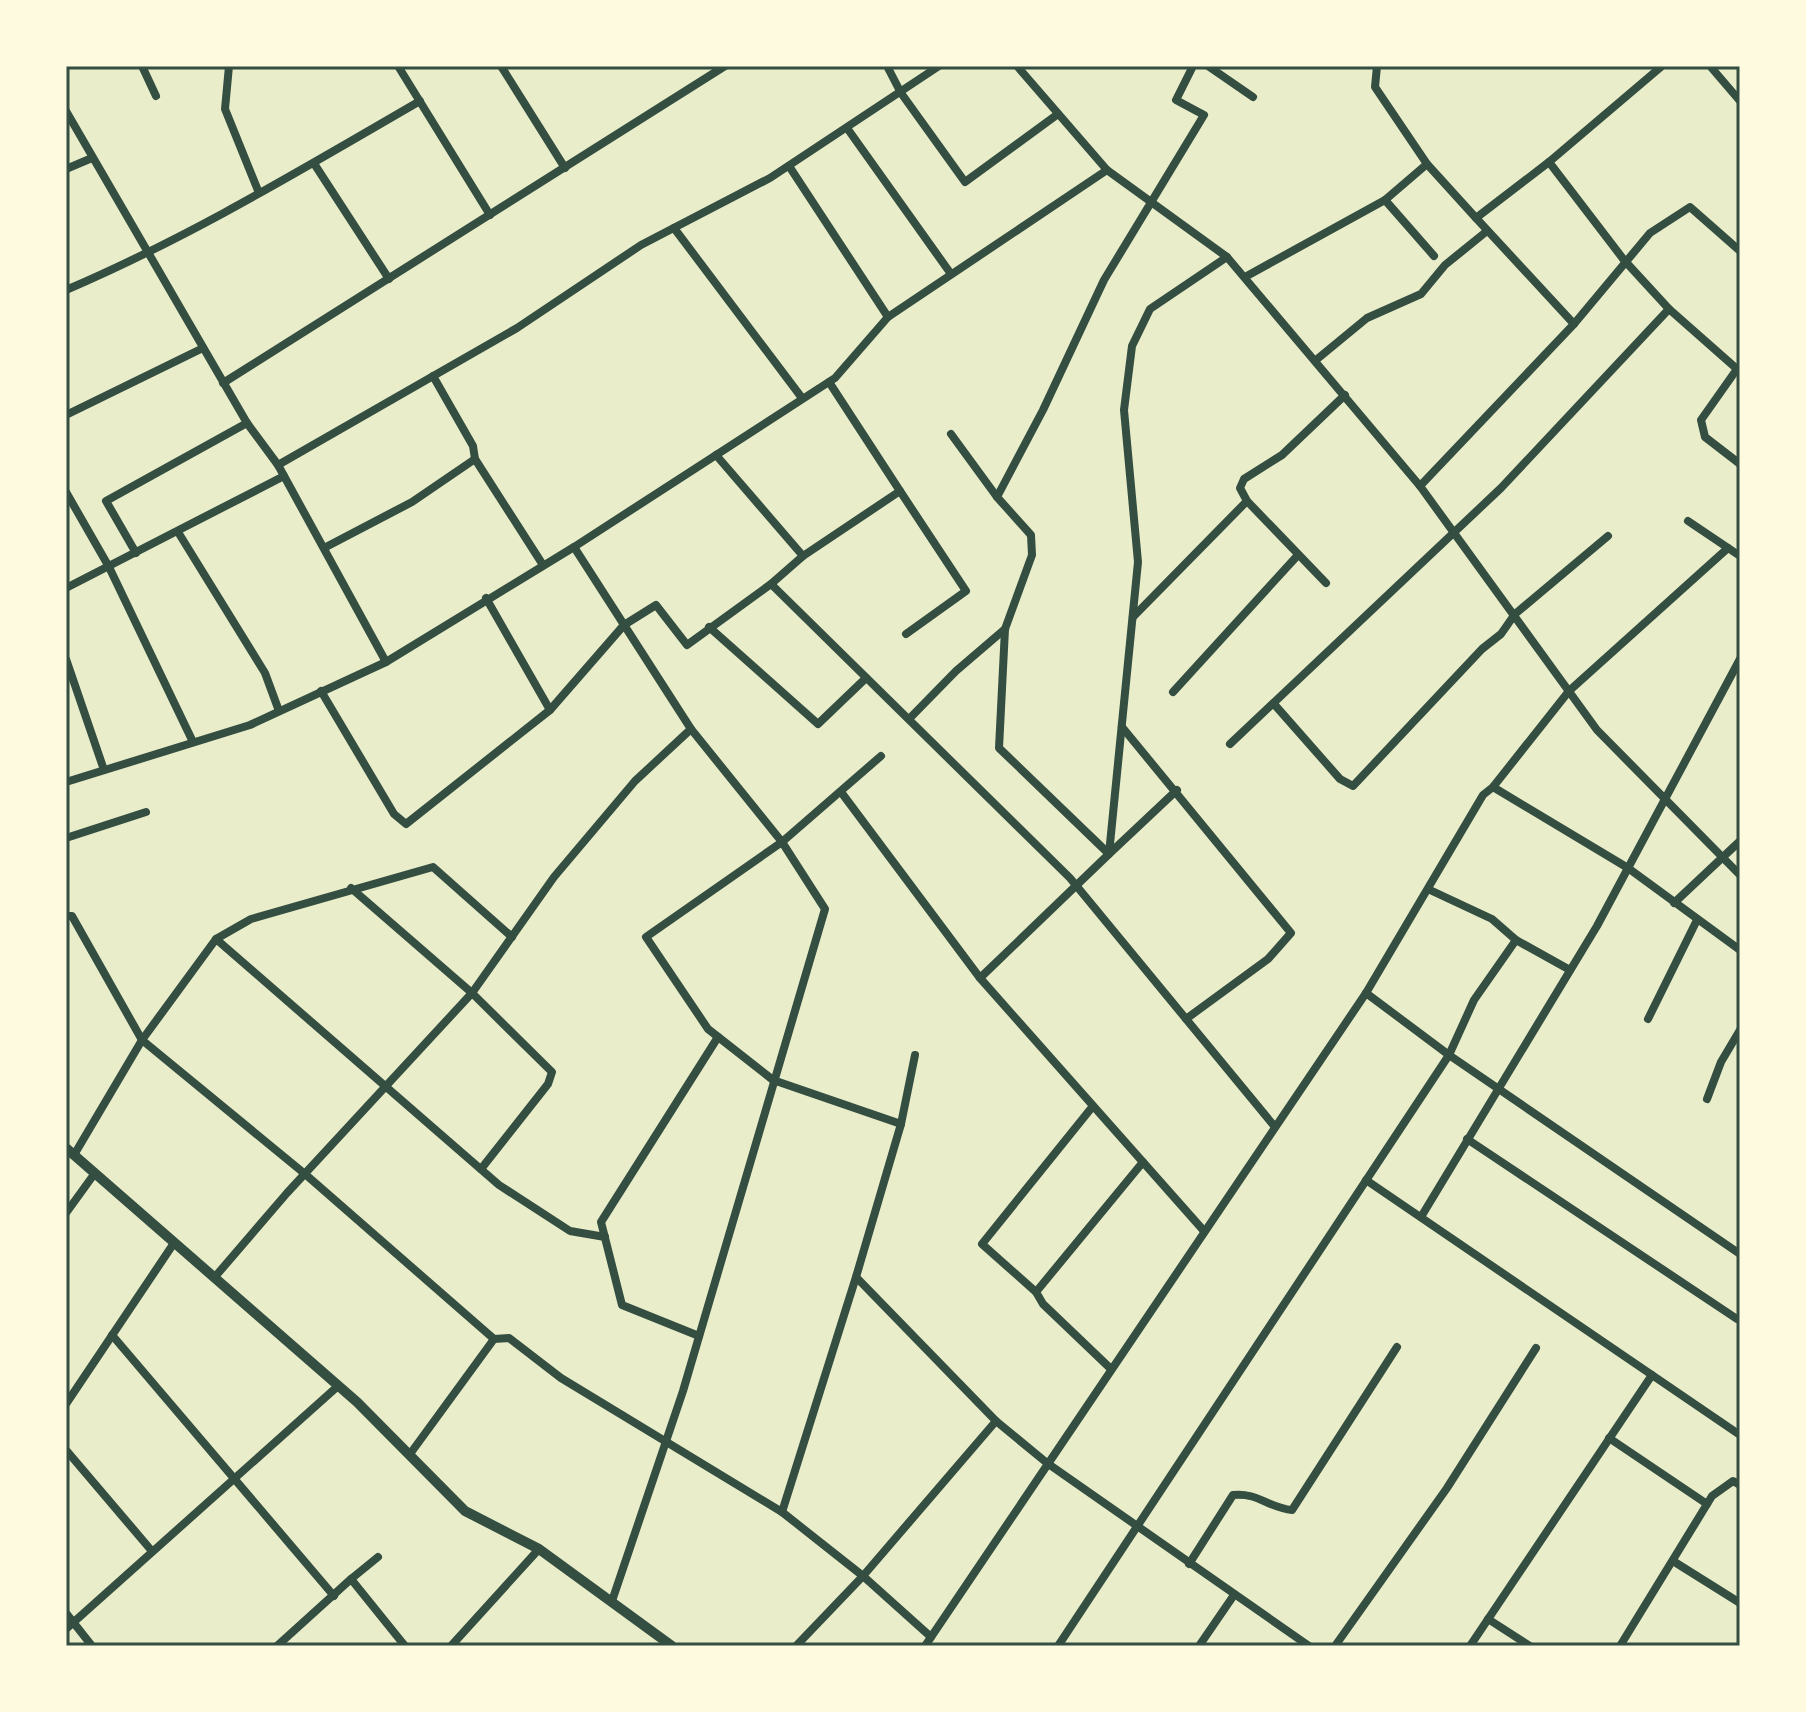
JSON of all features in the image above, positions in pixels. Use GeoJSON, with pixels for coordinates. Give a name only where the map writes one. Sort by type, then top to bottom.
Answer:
{"type":"FeatureCollection","features":[{"type":"Feature","properties":{"kind":"street"},"geometry":{"type":"LineString","coordinates":[[142,66],[156,96]]}},
{"type":"Feature","properties":{"kind":"street"},"geometry":{"type":"LineString","coordinates":[[229,66],[225,109],[259,193]]}},
{"type":"Feature","properties":{"kind":"street"},"geometry":{"type":"LineString","coordinates":[[398,66],[490,215]]}},
{"type":"Feature","properties":{"kind":"street"},"geometry":{"type":"LineString","coordinates":[[501,66],[565,168]]}},
{"type":"Feature","properties":{"kind":"street"},"geometry":{"type":"LineString","coordinates":[[223,383],[725,66]]}},
{"type":"Feature","properties":{"kind":"street"},"geometry":{"type":"LineString","coordinates":[[887,66],[901,93],[965,182],[1058,114]]}},
{"type":"Feature","properties":{"kind":"street"},"geometry":{"type":"LineString","coordinates":[[278,465],[517,328],[641,245],[789,166],[939,66]]}},
{"type":"Feature","properties":{"kind":"street"},"geometry":{"type":"LineString","coordinates":[[1017,66],[1107,170],[1227,257],[1245,277],[1420,486],[1597,730],[1740,875]]}},
{"type":"Feature","properties":{"kind":"street"},"geometry":{"type":"LineString","coordinates":[[997,497],[1043,410],[1104,280],[1204,115],[1176,100],[1193,66]]}},
{"type":"Feature","properties":{"kind":"street"},"geometry":{"type":"LineString","coordinates":[[1208,66],[1253,97]]}},
{"type":"Feature","properties":{"kind":"street"},"geometry":{"type":"LineString","coordinates":[[1377,66],[1375,87],[1427,164],[1574,324]]}},
{"type":"Feature","properties":{"kind":"street"},"geometry":{"type":"LineString","coordinates":[[1476,218],[1549,162],[1651,70],[1662,66]]}},
{"type":"Feature","properties":{"kind":"street"},"geometry":{"type":"LineString","coordinates":[[1710,66],[1740,101]]}},
{"type":"Feature","properties":{"kind":"street"},"geometry":{"type":"LineString","coordinates":[[66,290],[147,255],[315,165],[420,101]]}},
{"type":"Feature","properties":{"kind":"street"},"geometry":{"type":"LineString","coordinates":[[66,111],[223,383],[278,465],[386,662]]}},
{"type":"Feature","properties":{"kind":"street"},"geometry":{"type":"LineString","coordinates":[[847,128],[951,274]]}},
{"type":"Feature","properties":{"kind":"street"},"geometry":{"type":"LineString","coordinates":[[66,169],[92,158]]}},
{"type":"Feature","properties":{"kind":"street"},"geometry":{"type":"LineString","coordinates":[[1549,162],[1624,260],[1669,309],[1737,369],[1701,420],[1705,437],[1740,464]]}},
{"type":"Feature","properties":{"kind":"street"},"geometry":{"type":"LineString","coordinates":[[1245,277],[1385,200],[1427,164]]}},
{"type":"Feature","properties":{"kind":"street"},"geometry":{"type":"LineString","coordinates":[[315,165],[389,279]]}},
{"type":"Feature","properties":{"kind":"street"},"geometry":{"type":"LineString","coordinates":[[789,166],[888,317]]}},
{"type":"Feature","properties":{"kind":"street"},"geometry":{"type":"LineString","coordinates":[[66,782],[250,725],[386,662],[486,598],[574,547],[829,382],[888,317],[1107,170]]}},
{"type":"Feature","properties":{"kind":"street"},"geometry":{"type":"LineString","coordinates":[[1385,200],[1434,256]]}},
{"type":"Feature","properties":{"kind":"street"},"geometry":{"type":"LineString","coordinates":[[1420,486],[1574,324],[1624,260],[1650,233],[1690,207],[1740,251]]}},
{"type":"Feature","properties":{"kind":"street"},"geometry":{"type":"LineString","coordinates":[[674,228],[802,398]]}},
{"type":"Feature","properties":{"kind":"street"},"geometry":{"type":"LineString","coordinates":[[1316,360],[1367,318],[1421,294],[1445,265],[1487,231]]}},
{"type":"Feature","properties":{"kind":"street"},"geometry":{"type":"LineString","coordinates":[[1109,854],[1138,562],[1124,410],[1132,346],[1150,309],[1227,257]]}},
{"type":"Feature","properties":{"kind":"street"},"geometry":{"type":"LineString","coordinates":[[1230,744],[1501,488],[1669,309]]}},
{"type":"Feature","properties":{"kind":"street"},"geometry":{"type":"LineString","coordinates":[[66,415],[203,348]]}},
{"type":"Feature","properties":{"kind":"street"},"geometry":{"type":"LineString","coordinates":[[433,376],[473,446],[475,459],[543,565]]}},
{"type":"Feature","properties":{"kind":"street"},"geometry":{"type":"LineString","coordinates":[[829,382],[966,591],[906,634]]}},
{"type":"Feature","properties":{"kind":"street"},"geometry":{"type":"LineString","coordinates":[[1326,583],[1247,501],[1240,488],[1244,479],[1282,455],[1345,395]]}},
{"type":"Feature","properties":{"kind":"street"},"geometry":{"type":"LineString","coordinates":[[136,553],[106,501],[247,423]]}},
{"type":"Feature","properties":{"kind":"street"},"geometry":{"type":"LineString","coordinates":[[951,434],[997,497],[1031,535],[1032,555],[1005,629],[999,748],[1109,854]]}},
{"type":"Feature","properties":{"kind":"street"},"geometry":{"type":"LineString","coordinates":[[716,455],[803,556]]}},
{"type":"Feature","properties":{"kind":"street"},"geometry":{"type":"LineString","coordinates":[[324,548],[412,502],[475,459]]}},
{"type":"Feature","properties":{"kind":"street"},"geometry":{"type":"LineString","coordinates":[[66,588],[284,476]]}},
{"type":"Feature","properties":{"kind":"street"},"geometry":{"type":"LineString","coordinates":[[321,691],[394,814],[406,824],[550,710],[624,625],[656,605],[687,645],[771,584],[803,556],[900,491]]}},
{"type":"Feature","properties":{"kind":"street"},"geometry":{"type":"LineString","coordinates":[[66,492],[109,567],[193,742]]}},
{"type":"Feature","properties":{"kind":"street"},"geometry":{"type":"LineString","coordinates":[[1132,618],[1247,501]]}},
{"type":"Feature","properties":{"kind":"street"},"geometry":{"type":"LineString","coordinates":[[1688,521],[1740,556]]}},
{"type":"Feature","properties":{"kind":"street"},"geometry":{"type":"LineString","coordinates":[[178,532],[265,673],[279,711]]}},
{"type":"Feature","properties":{"kind":"street"},"geometry":{"type":"LineString","coordinates":[[1274,704],[1340,779],[1353,786],[1482,649],[1501,634],[1515,614],[1608,536]]}},
{"type":"Feature","properties":{"kind":"street"},"geometry":{"type":"LineString","coordinates":[[574,547],[691,729],[782,842],[825,909],[699,1336],[612,1601]]}},
{"type":"Feature","properties":{"kind":"street"},"geometry":{"type":"LineString","coordinates":[[925,1646],[1366,993],[1430,890],[1483,795],[1493,787],[1569,691],[1728,548]]}},
{"type":"Feature","properties":{"kind":"street"},"geometry":{"type":"LineString","coordinates":[[1173,692],[1298,555]]}},
{"type":"Feature","properties":{"kind":"street"},"geometry":{"type":"LineString","coordinates":[[771,584],[1076,886],[1275,1127]]}},
{"type":"Feature","properties":{"kind":"street"},"geometry":{"type":"LineString","coordinates":[[486,598],[550,710]]}},
{"type":"Feature","properties":{"kind":"street"},"geometry":{"type":"LineString","coordinates":[[709,627],[818,724],[866,678]]}},
{"type":"Feature","properties":{"kind":"street"},"geometry":{"type":"LineString","coordinates":[[909,719],[956,671],[1005,629]]}},
{"type":"Feature","properties":{"kind":"street"},"geometry":{"type":"LineString","coordinates":[[66,659],[104,770]]}},
{"type":"Feature","properties":{"kind":"street"},"geometry":{"type":"LineString","coordinates":[[1421,1217],[1570,970],[1740,659]]}},
{"type":"Feature","properties":{"kind":"street"},"geometry":{"type":"LineString","coordinates":[[1121,727],[1177,790],[1291,933],[1268,959],[1186,1019]]}},
{"type":"Feature","properties":{"kind":"street"},"geometry":{"type":"LineString","coordinates":[[214,1278],[472,993],[554,877],[635,781],[691,729]]}},
{"type":"Feature","properties":{"kind":"street"},"geometry":{"type":"LineString","coordinates":[[881,756],[782,842],[646,937],[708,1029],[773,1080],[901,1124]]}},
{"type":"Feature","properties":{"kind":"street"},"geometry":{"type":"LineString","coordinates":[[1493,787],[1628,868],[1740,950]]}},
{"type":"Feature","properties":{"kind":"street"},"geometry":{"type":"LineString","coordinates":[[980,978],[1177,790]]}},
{"type":"Feature","properties":{"kind":"street"},"geometry":{"type":"LineString","coordinates":[[841,792],[980,978],[1204,1231]]}},
{"type":"Feature","properties":{"kind":"street"},"geometry":{"type":"LineString","coordinates":[[66,838],[146,812]]}},
{"type":"Feature","properties":{"kind":"street"},"geometry":{"type":"LineString","coordinates":[[1674,903],[1740,841]]}},
{"type":"Feature","properties":{"kind":"street"},"geometry":{"type":"LineString","coordinates":[[512,937],[433,867],[251,919],[216,939],[142,1040],[70,1152],[338,1386],[465,1511],[539,1549],[672,1646]]}},
{"type":"Feature","properties":{"kind":"street"},"geometry":{"type":"LineString","coordinates":[[351,888],[472,993],[552,1072],[548,1084],[481,1169]]}},
{"type":"Feature","properties":{"kind":"street"},"geometry":{"type":"LineString","coordinates":[[1430,890],[1492,919],[1516,940],[1570,970]]}},
{"type":"Feature","properties":{"kind":"street"},"geometry":{"type":"LineString","coordinates":[[66,916],[72,916],[142,1040],[305,1174],[494,1339],[509,1338],[561,1378],[665,1444],[782,1512],[863,1576],[931,1637]]}},
{"type":"Feature","properties":{"kind":"street"},"geometry":{"type":"LineString","coordinates":[[1648,1019],[1697,920]]}},
{"type":"Feature","properties":{"kind":"street"},"geometry":{"type":"LineString","coordinates":[[216,939],[499,1185],[570,1231],[605,1237]]}},
{"type":"Feature","properties":{"kind":"street"},"geometry":{"type":"LineString","coordinates":[[1058,1646],[1449,1055],[1474,1000],[1516,940]]}},
{"type":"Feature","properties":{"kind":"street"},"geometry":{"type":"LineString","coordinates":[[1366,993],[1449,1055],[1740,1254]]}},
{"type":"Feature","properties":{"kind":"street"},"geometry":{"type":"LineString","coordinates":[[1707,1099],[1721,1062],[1740,1030]]}},
{"type":"Feature","properties":{"kind":"street"},"geometry":{"type":"LineString","coordinates":[[699,1336],[622,1305],[601,1222],[718,1037]]}},
{"type":"Feature","properties":{"kind":"street"},"geometry":{"type":"LineString","coordinates":[[782,1512],[901,1124],[915,1055]]}},
{"type":"Feature","properties":{"kind":"street"},"geometry":{"type":"LineString","coordinates":[[1093,1106],[982,1244],[1036,1292],[1043,1304],[1111,1369]]}},
{"type":"Feature","properties":{"kind":"street"},"geometry":{"type":"LineString","coordinates":[[1467,1139],[1737,1319]]}},
{"type":"Feature","properties":{"kind":"street"},"geometry":{"type":"LineString","coordinates":[[1036,1292],[1143,1162]]}},
{"type":"Feature","properties":{"kind":"street"},"geometry":{"type":"LineString","coordinates":[[66,1213],[95,1173]]}},
{"type":"Feature","properties":{"kind":"street"},"geometry":{"type":"LineString","coordinates":[[1366,1180],[1740,1435]]}},
{"type":"Feature","properties":{"kind":"street"},"geometry":{"type":"LineString","coordinates":[[66,1404],[174,1243]]}},
{"type":"Feature","properties":{"kind":"street"},"geometry":{"type":"LineString","coordinates":[[856,1277],[996,1421],[1047,1463],[1309,1646]]}},
{"type":"Feature","properties":{"kind":"street"},"geometry":{"type":"LineString","coordinates":[[112,1335],[237,1477],[334,1596]]}},
{"type":"Feature","properties":{"kind":"street"},"geometry":{"type":"LineString","coordinates":[[410,1454],[494,1339]]}},
{"type":"Feature","properties":{"kind":"street"},"geometry":{"type":"LineString","coordinates":[[1189,1564],[1233,1495],[1248,1494],[1278,1509],[1292,1510],[1397,1347]]}},
{"type":"Feature","properties":{"kind":"street"},"geometry":{"type":"LineString","coordinates":[[1335,1646],[1447,1488],[1536,1348]]}},
{"type":"Feature","properties":{"kind":"street"},"geometry":{"type":"LineString","coordinates":[[1470,1646],[1652,1375]]}},
{"type":"Feature","properties":{"kind":"street"},"geometry":{"type":"LineString","coordinates":[[66,1629],[338,1386]]}},
{"type":"Feature","properties":{"kind":"street"},"geometry":{"type":"LineString","coordinates":[[796,1646],[863,1576],[996,1421]]}},
{"type":"Feature","properties":{"kind":"street"},"geometry":{"type":"LineString","coordinates":[[1609,1438],[1707,1504]]}},
{"type":"Feature","properties":{"kind":"street"},"geometry":{"type":"LineString","coordinates":[[66,1450],[151,1550]]}},
{"type":"Feature","properties":{"kind":"street"},"geometry":{"type":"LineString","coordinates":[[1623,1645],[1707,1504],[1733,1481],[1740,1485]]}},
{"type":"Feature","properties":{"kind":"street"},"geometry":{"type":"LineString","coordinates":[[451,1646],[539,1549]]}},
{"type":"Feature","properties":{"kind":"street"},"geometry":{"type":"LineString","coordinates":[[277,1646],[378,1557]]}},
{"type":"Feature","properties":{"kind":"street"},"geometry":{"type":"LineString","coordinates":[[1673,1561],[1740,1603]]}},
{"type":"Feature","properties":{"kind":"street"},"geometry":{"type":"LineString","coordinates":[[351,1579],[405,1646]]}},
{"type":"Feature","properties":{"kind":"street"},"geometry":{"type":"LineString","coordinates":[[1199,1646],[1234,1595]]}},
{"type":"Feature","properties":{"kind":"street"},"geometry":{"type":"LineString","coordinates":[[66,1613],[92,1646]]}},
{"type":"Feature","properties":{"kind":"street"},"geometry":{"type":"LineString","coordinates":[[1488,1619],[1530,1646]]}}]}
